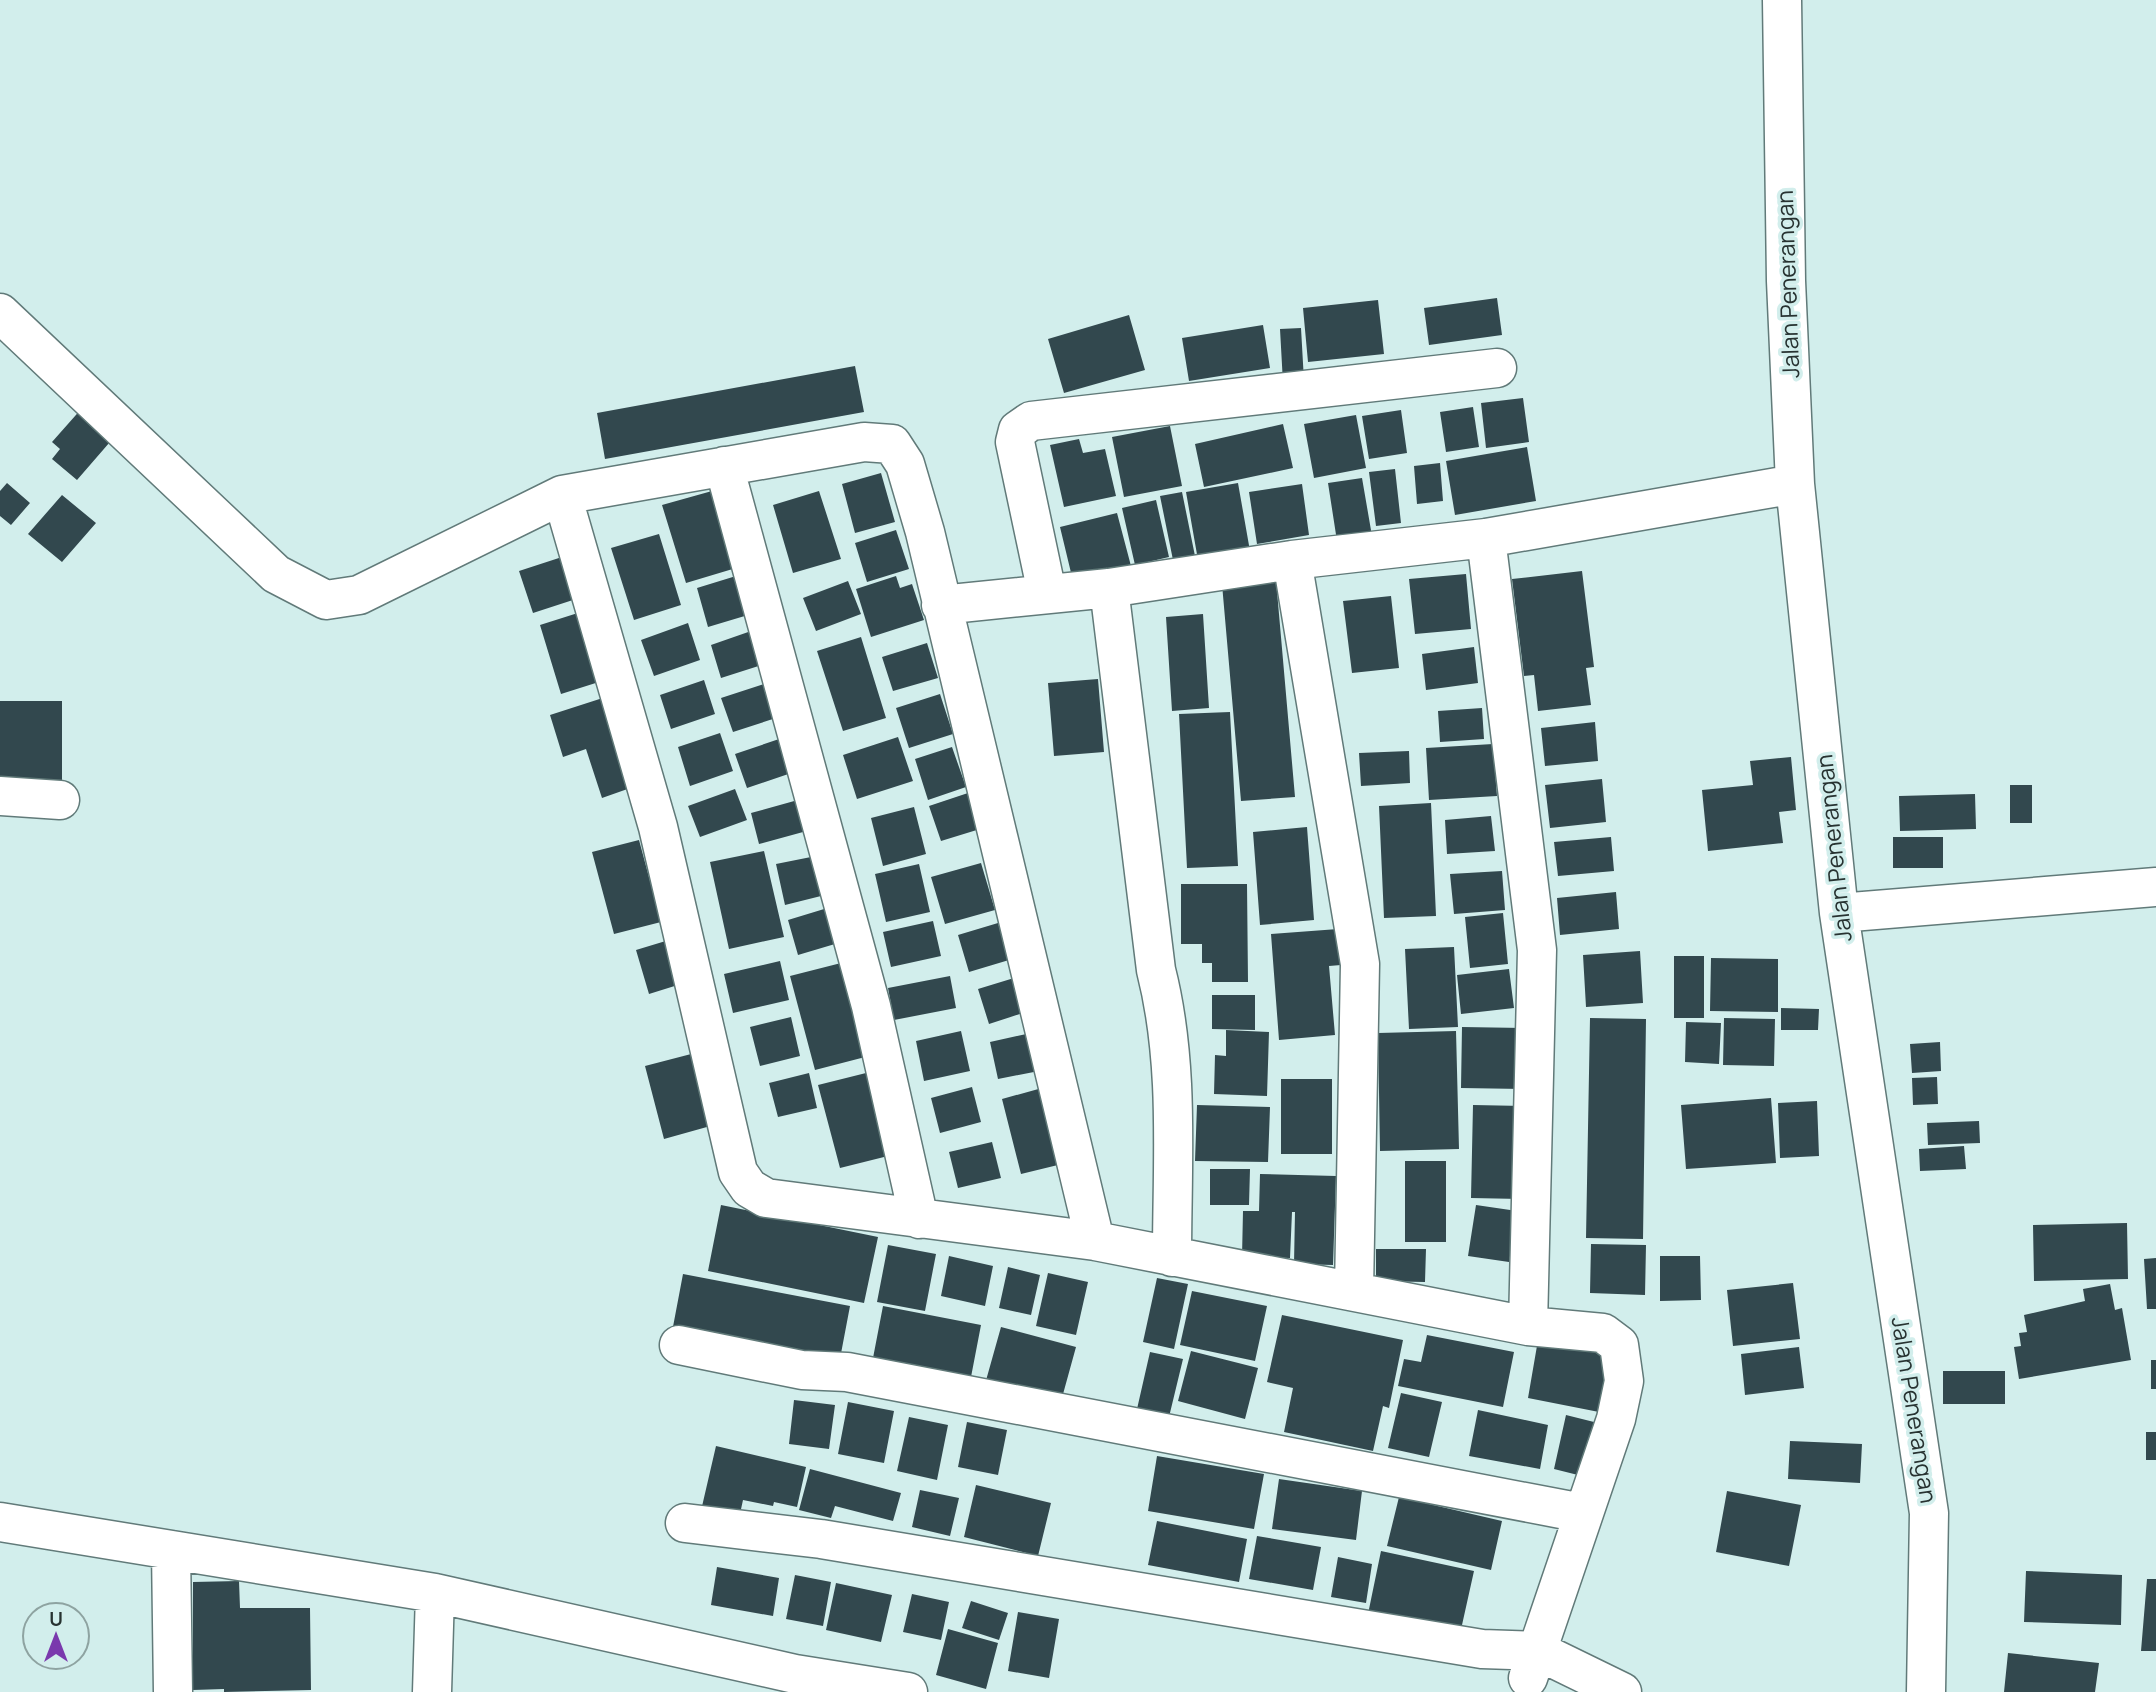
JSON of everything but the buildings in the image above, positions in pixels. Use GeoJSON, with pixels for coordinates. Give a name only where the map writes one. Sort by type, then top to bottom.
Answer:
{"type":"FeatureCollection","features":[{"type":"Feature","properties":{"kind":"street","name":"Jalan Penerangan"},"geometry":{"type":"LineString","coordinates":[[1782,0],[1786,281],[1795,485],[1839,914],[1929,1513],[1926,1692]]}},
{"type":"Feature","properties":{"kind":"street"},"geometry":{"type":"LineString","coordinates":[[0,313],[276,574],[326,600],[359,595],[562,495],[864,442],[892,444],[905,464],[941,605],[1095,1241]]}},
{"type":"Feature","properties":{"kind":"street"},"geometry":{"type":"LineString","coordinates":[[1046,593],[1015,442],[1018,430],[1031,421],[1497,368]]}},
{"type":"Feature","properties":{"kind":"street"},"geometry":{"type":"LineString","coordinates":[[724,466],[871,1006],[919,1219]]}},
{"type":"Feature","properties":{"kind":"street"},"geometry":{"type":"LineString","coordinates":[[941,605],[1109,588],[1292,560],[1486,538],[1795,485]]}},
{"type":"Feature","properties":{"kind":"street"},"geometry":{"type":"LineString","coordinates":[[562,495],[658,827],[738,1172],[749,1188],[766,1198],[1095,1241],[1528,1326],[1603,1333],[1619,1345],[1624,1381],[1616,1419],[1582,1513],[1541,1674]]}},
{"type":"Feature","properties":{"kind":"street"},"geometry":{"type":"LineString","coordinates":[[1486,538],[1537,950],[1528,1326]]}},
{"type":"Feature","properties":{"kind":"street"},"geometry":{"type":"LineString","coordinates":[[1292,560],[1360,964],[1353,1291]]}},
{"type":"Feature","properties":{"kind":"street"},"geometry":{"type":"LineString","coordinates":[[1109,588],[1156,970],[1167,1013],[1172,1085],[1172,1257]]}},
{"type":"Feature","properties":{"kind":"street"},"geometry":{"type":"LineString","coordinates":[[0,796],[60,800]]}},
{"type":"Feature","properties":{"kind":"street"},"geometry":{"type":"LineString","coordinates":[[1839,914],[2156,887]]}},
{"type":"Feature","properties":{"kind":"street"},"geometry":{"type":"LineString","coordinates":[[680,1345],[802,1370],[847,1372],[1582,1513]]}},
{"type":"Feature","properties":{"kind":"street"},"geometry":{"type":"LineString","coordinates":[[0,1522],[435,1593],[795,1674],[908,1692]]}},
{"type":"Feature","properties":{"kind":"street"},"geometry":{"type":"LineString","coordinates":[[685,1523],[821,1539],[1482,1649],[1541,1674],[1622,1692]]}},
{"type":"Feature","properties":{"kind":"street"},"geometry":{"type":"LineString","coordinates":[[171,1550],[173,1692]]}},
{"type":"Feature","properties":{"kind":"street"},"geometry":{"type":"LineString","coordinates":[[432,1692],[435,1593]]}}]}
